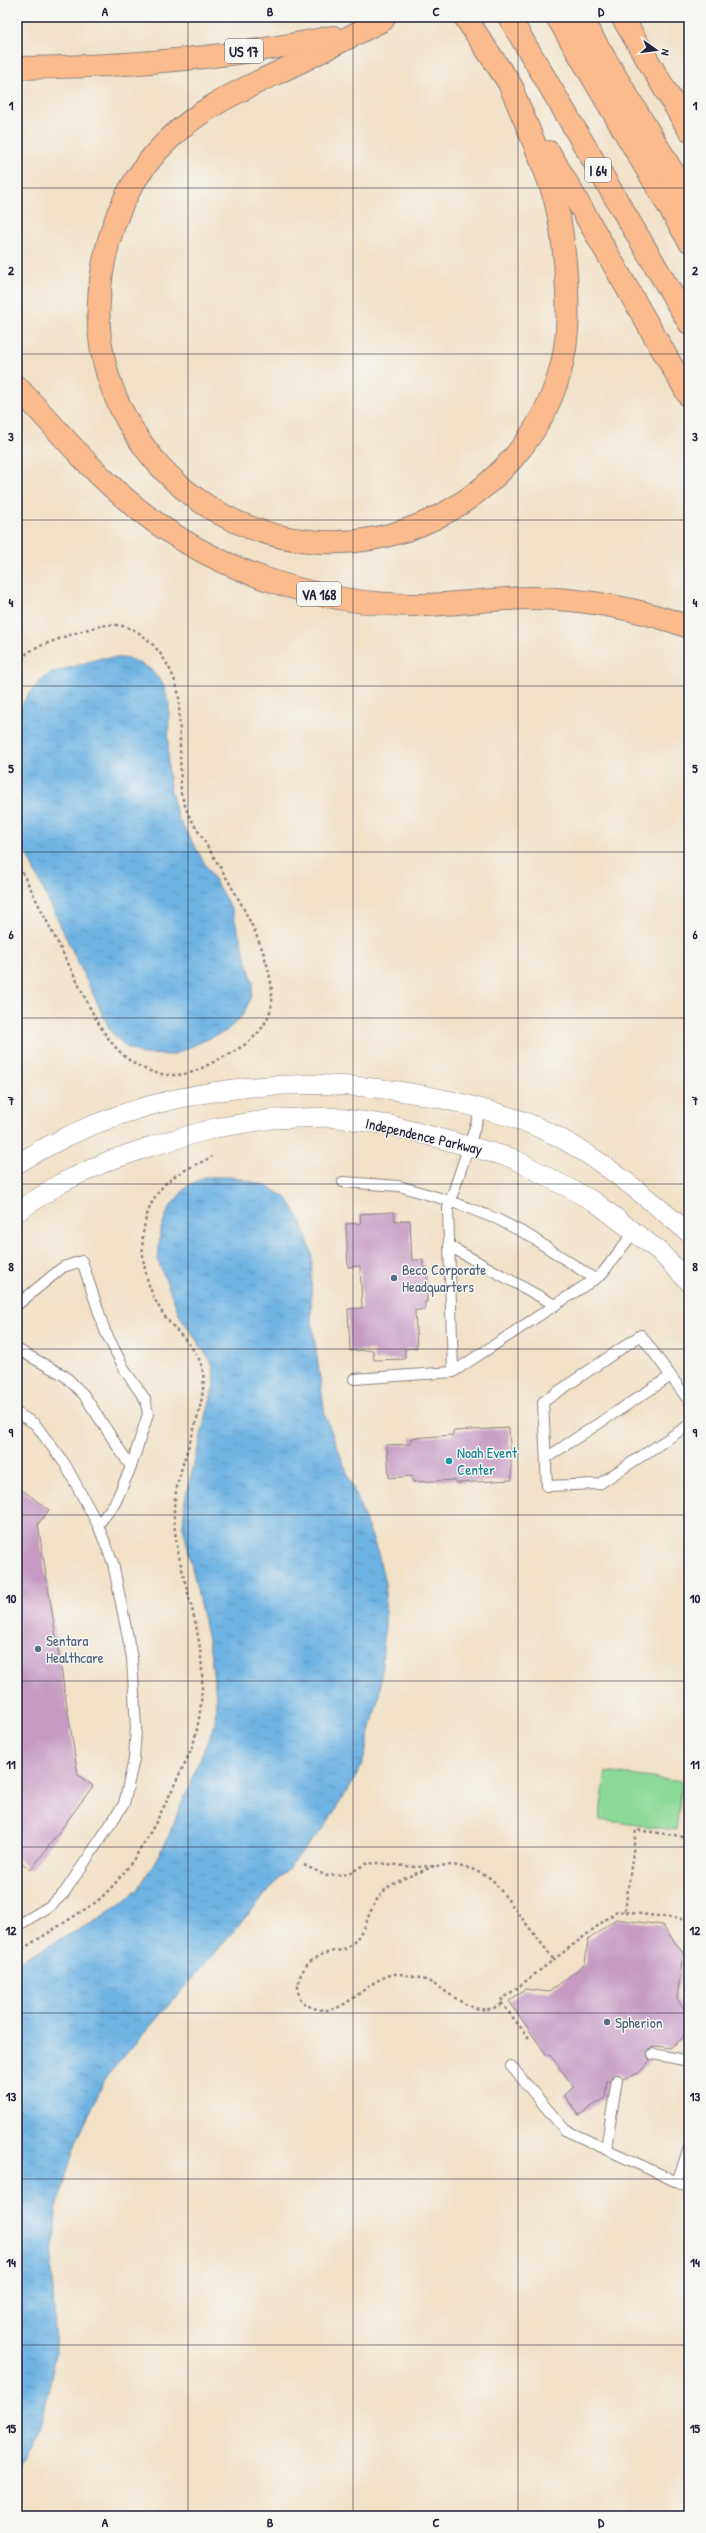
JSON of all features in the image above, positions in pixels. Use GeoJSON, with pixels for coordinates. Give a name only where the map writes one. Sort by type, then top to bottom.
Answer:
{"type":"FeatureCollection","features":[{"type":"Feature","properties":{"kind":"highway"},"geometry":{"type":"LineString","coordinates":[[465,17],[507,78],[689,396]]}},
{"type":"Feature","properties":{"kind":"highway","name":"I 64"},"geometry":{"type":"LineString","coordinates":[[509,17],[689,323]]}},
{"type":"Feature","properties":{"kind":"highway"},"geometry":{"type":"LineString","coordinates":[[557,17],[689,241]]}},
{"type":"Feature","properties":{"kind":"highway"},"geometry":{"type":"LineString","coordinates":[[580,17],[689,199]]}},
{"type":"Feature","properties":{"kind":"highway"},"geometry":{"type":"LineString","coordinates":[[622,17],[689,130]]}},
{"type":"Feature","properties":{"kind":"highway"},"geometry":{"type":"LineString","coordinates":[[388,18],[297,64],[257,81],[218,102],[186,124],[156,152],[131,186],[119,210],[106,248],[100,273],[98,316],[101,346],[120,408],[145,448],[175,481],[198,500],[237,523],[279,537],[329,543],[382,538],[404,532],[438,518],[477,494],[495,478],[524,445],[543,415],[552,396],[563,360],[567,332],[567,290],[555,200],[507,78]]}},
{"type":"Feature","properties":{"kind":"highway","name":"US 17"},"geometry":{"type":"LineString","coordinates":[[17,68],[172,61],[310,42],[337,36],[388,18]]}},
{"type":"Feature","properties":{"kind":"highway"},"geometry":{"type":"LineString","coordinates":[[17,59],[103,65]]}},
{"type":"Feature","properties":{"kind":"highway","name":"VA 168"},"geometry":{"type":"LineString","coordinates":[[17,387],[92,467],[126,500],[148,517],[198,548],[236,568],[277,583],[333,597],[424,605],[534,598],[585,602],[633,611],[689,627]]}},
{"type":"Feature","properties":{"kind":"street"},"geometry":{"type":"LineString","coordinates":[[17,1164],[71,1135],[152,1104],[199,1094],[243,1088],[293,1084],[384,1088],[480,1108],[537,1127],[592,1158],[641,1192],[689,1233]]}},
{"type":"Feature","properties":{"kind":"street","name":"Independence Parkway"},"geometry":{"type":"LineString","coordinates":[[17,1212],[61,1184],[108,1161],[215,1128],[272,1119],[330,1117],[390,1125],[512,1158],[595,1202],[659,1251],[689,1282]]}},
{"type":"Feature","properties":{"kind":"lane"},"geometry":{"type":"LineString","coordinates":[[453,1372],[448,1208],[480,1108]]}},
{"type":"Feature","properties":{"kind":"lane"},"geometry":{"type":"LineString","coordinates":[[343,1182],[399,1186],[450,1201],[497,1219],[528,1235],[595,1279]]}},
{"type":"Feature","properties":{"kind":"lane"},"geometry":{"type":"LineString","coordinates":[[354,1379],[453,1372],[601,1275],[634,1232]]}},
{"type":"Feature","properties":{"kind":"lane"},"geometry":{"type":"LineString","coordinates":[[449,1246],[555,1305]]}},
{"type":"Feature","properties":{"kind":"lane"},"geometry":{"type":"LineString","coordinates":[[17,1305],[62,1267],[82,1261],[105,1331],[126,1372],[147,1406],[148,1414],[131,1467],[115,1503],[98,1525]]}},
{"type":"Feature","properties":{"kind":"lane"},"geometry":{"type":"LineString","coordinates":[[689,1401],[641,1335],[543,1402],[547,1486],[598,1484],[689,1425]]}},
{"type":"Feature","properties":{"kind":"lane"},"geometry":{"type":"LineString","coordinates":[[17,1349],[66,1376],[84,1395],[131,1467]]}},
{"type":"Feature","properties":{"kind":"lane"},"geometry":{"type":"LineString","coordinates":[[546,1458],[671,1376]]}},
{"type":"Feature","properties":{"kind":"lane"},"geometry":{"type":"LineString","coordinates":[[17,1413],[35,1424],[65,1464],[98,1525],[113,1564],[132,1658],[136,1728],[130,1780],[124,1804],[64,1893],[50,1906],[17,1926]]}},
{"type":"Feature","properties":{"kind":"lane"},"geometry":{"type":"LineString","coordinates":[[653,2054],[689,2061]]}},
{"type":"Feature","properties":{"kind":"lane"},"geometry":{"type":"LineString","coordinates":[[511,2066],[564,2130],[606,2148],[689,2188]]}},
{"type":"Feature","properties":{"kind":"lane"},"geometry":{"type":"LineString","coordinates":[[606,2148],[617,2080]]}},
{"type":"Feature","properties":{"kind":"lane"},"geometry":{"type":"LineString","coordinates":[[677,2182],[689,2148]]}},
{"type":"Feature","properties":{"kind":"path"},"geometry":{"type":"LineString","coordinates":[[17,670],[27,653],[36,647],[107,625],[139,633],[154,645],[168,664],[176,682],[179,696],[181,794],[188,814],[257,934],[265,958],[272,998],[262,1028],[252,1040],[193,1072],[168,1075],[138,1067],[114,1045],[100,1026],[17,862]]}},
{"type":"Feature","properties":{"kind":"path"},"geometry":{"type":"LineString","coordinates":[[17,1952],[101,1898],[128,1869],[165,1805],[193,1744],[199,1720],[202,1660],[192,1605],[174,1533],[174,1507],[178,1481],[202,1396],[203,1371],[196,1353],[153,1298],[142,1262],[142,1243],[153,1202],[166,1184],[180,1174],[212,1158]]}},
{"type":"Feature","properties":{"kind":"path"},"geometry":{"type":"LineString","coordinates":[[625,1911],[636,1830],[689,1837]]}},
{"type":"Feature","properties":{"kind":"path"},"geometry":{"type":"LineString","coordinates":[[304,1865],[327,1876],[349,1874],[364,1864],[378,1863],[434,1866],[453,1865],[472,1869],[492,1879],[554,1960]]}},
{"type":"Feature","properties":{"kind":"path"},"geometry":{"type":"LineString","coordinates":[[434,1866],[392,1885],[381,1894],[370,1910],[361,1932],[344,1949],[324,1953],[310,1960],[298,1981],[298,1993],[303,2004],[316,2010],[329,2012],[342,2006],[379,1979],[396,1974],[418,1977],[434,1983],[473,2008],[485,2010],[502,2004]]}},
{"type":"Feature","properties":{"kind":"path"},"geometry":{"type":"LineString","coordinates":[[529,2038],[500,2001],[618,1911],[689,1920]]}},
{"type":"Feature","properties":{"kind":"green space"},"geometry":{"type":"Polygon","coordinates":[[[606,1772],[682,1782],[676,1830],[599,1820],[606,1772]]]}},
{"type":"Feature","properties":{"kind":"water"},"geometry":{"type":"Polygon","coordinates":[[[102,658],[129,658],[150,669],[163,684],[169,705],[168,765],[170,788],[178,818],[232,910],[253,983],[252,996],[242,1016],[226,1031],[172,1055],[142,1054],[126,1047],[111,1032],[17,834],[17,720],[23,702],[38,683],[51,673],[102,658]]]}},
{"type":"Feature","properties":{"kind":"water"},"geometry":{"type":"Polygon","coordinates":[[[205,1177],[231,1177],[265,1185],[287,1198],[302,1223],[312,1254],[311,1315],[325,1415],[378,1553],[385,1584],[385,1626],[380,1690],[362,1766],[326,1825],[106,2077],[75,2145],[56,2211],[52,2271],[56,2353],[41,2427],[17,2474],[17,1962],[103,1917],[138,1890],[166,1842],[215,1723],[216,1696],[210,1649],[183,1526],[185,1499],[215,1381],[212,1363],[180,1316],[158,1261],[160,1232],[169,1208],[187,1186],[205,1177]]]}},
{"type":"Feature","properties":{"kind":"building","name":"Beco Corporate Headquarters"},"geometry":{"type":"Polygon","coordinates":[[[394,1212],[395,1221],[410,1220],[412,1260],[423,1260],[423,1267],[427,1267],[427,1302],[425,1302],[425,1310],[415,1310],[417,1348],[405,1349],[405,1359],[374,1360],[373,1350],[350,1351],[348,1309],[362,1308],[360,1266],[348,1267],[346,1224],[361,1223],[360,1214],[394,1212]]]}},
{"type":"Feature","properties":{"kind":"building","name":"Noah Event Center"},"geometry":{"type":"Polygon","coordinates":[[[509,1428],[512,1480],[457,1483],[455,1480],[413,1482],[412,1476],[389,1478],[387,1445],[411,1444],[411,1438],[453,1435],[453,1431],[509,1428]]]}},
{"type":"Feature","properties":{"kind":"building","name":"Sentara Healthcare"},"geometry":{"type":"Polygon","coordinates":[[[17,1486],[49,1510],[38,1524],[78,1775],[93,1786],[31,1870],[17,1859],[17,1486]]]}},
{"type":"Feature","properties":{"kind":"building","name":"Spherion"},"geometry":{"type":"Polygon","coordinates":[[[616,1919],[662,1925],[683,1953],[677,1999],[689,2015],[689,2033],[670,2048],[657,2046],[648,2049],[647,2056],[650,2060],[640,2072],[623,2079],[618,2074],[612,2076],[610,2081],[607,2081],[605,2098],[579,2115],[564,2095],[574,2087],[550,2055],[548,2056],[543,2050],[509,2001],[525,1989],[549,1992],[585,1964],[588,1940],[616,1919]]]}},
{"type":"Feature","properties":{"kind":"place","name":"Beco Corporate Headquarters"},"geometry":{"type":"Point","coordinates":[394,1278]}},
{"type":"Feature","properties":{"kind":"place","name":"Noah Event Center"},"geometry":{"type":"Point","coordinates":[449,1461]}},
{"type":"Feature","properties":{"kind":"place","name":"Sentara Healthcare"},"geometry":{"type":"Point","coordinates":[38,1649]}},
{"type":"Feature","properties":{"kind":"place","name":"Spherion"},"geometry":{"type":"Point","coordinates":[607,2022]}}]}
